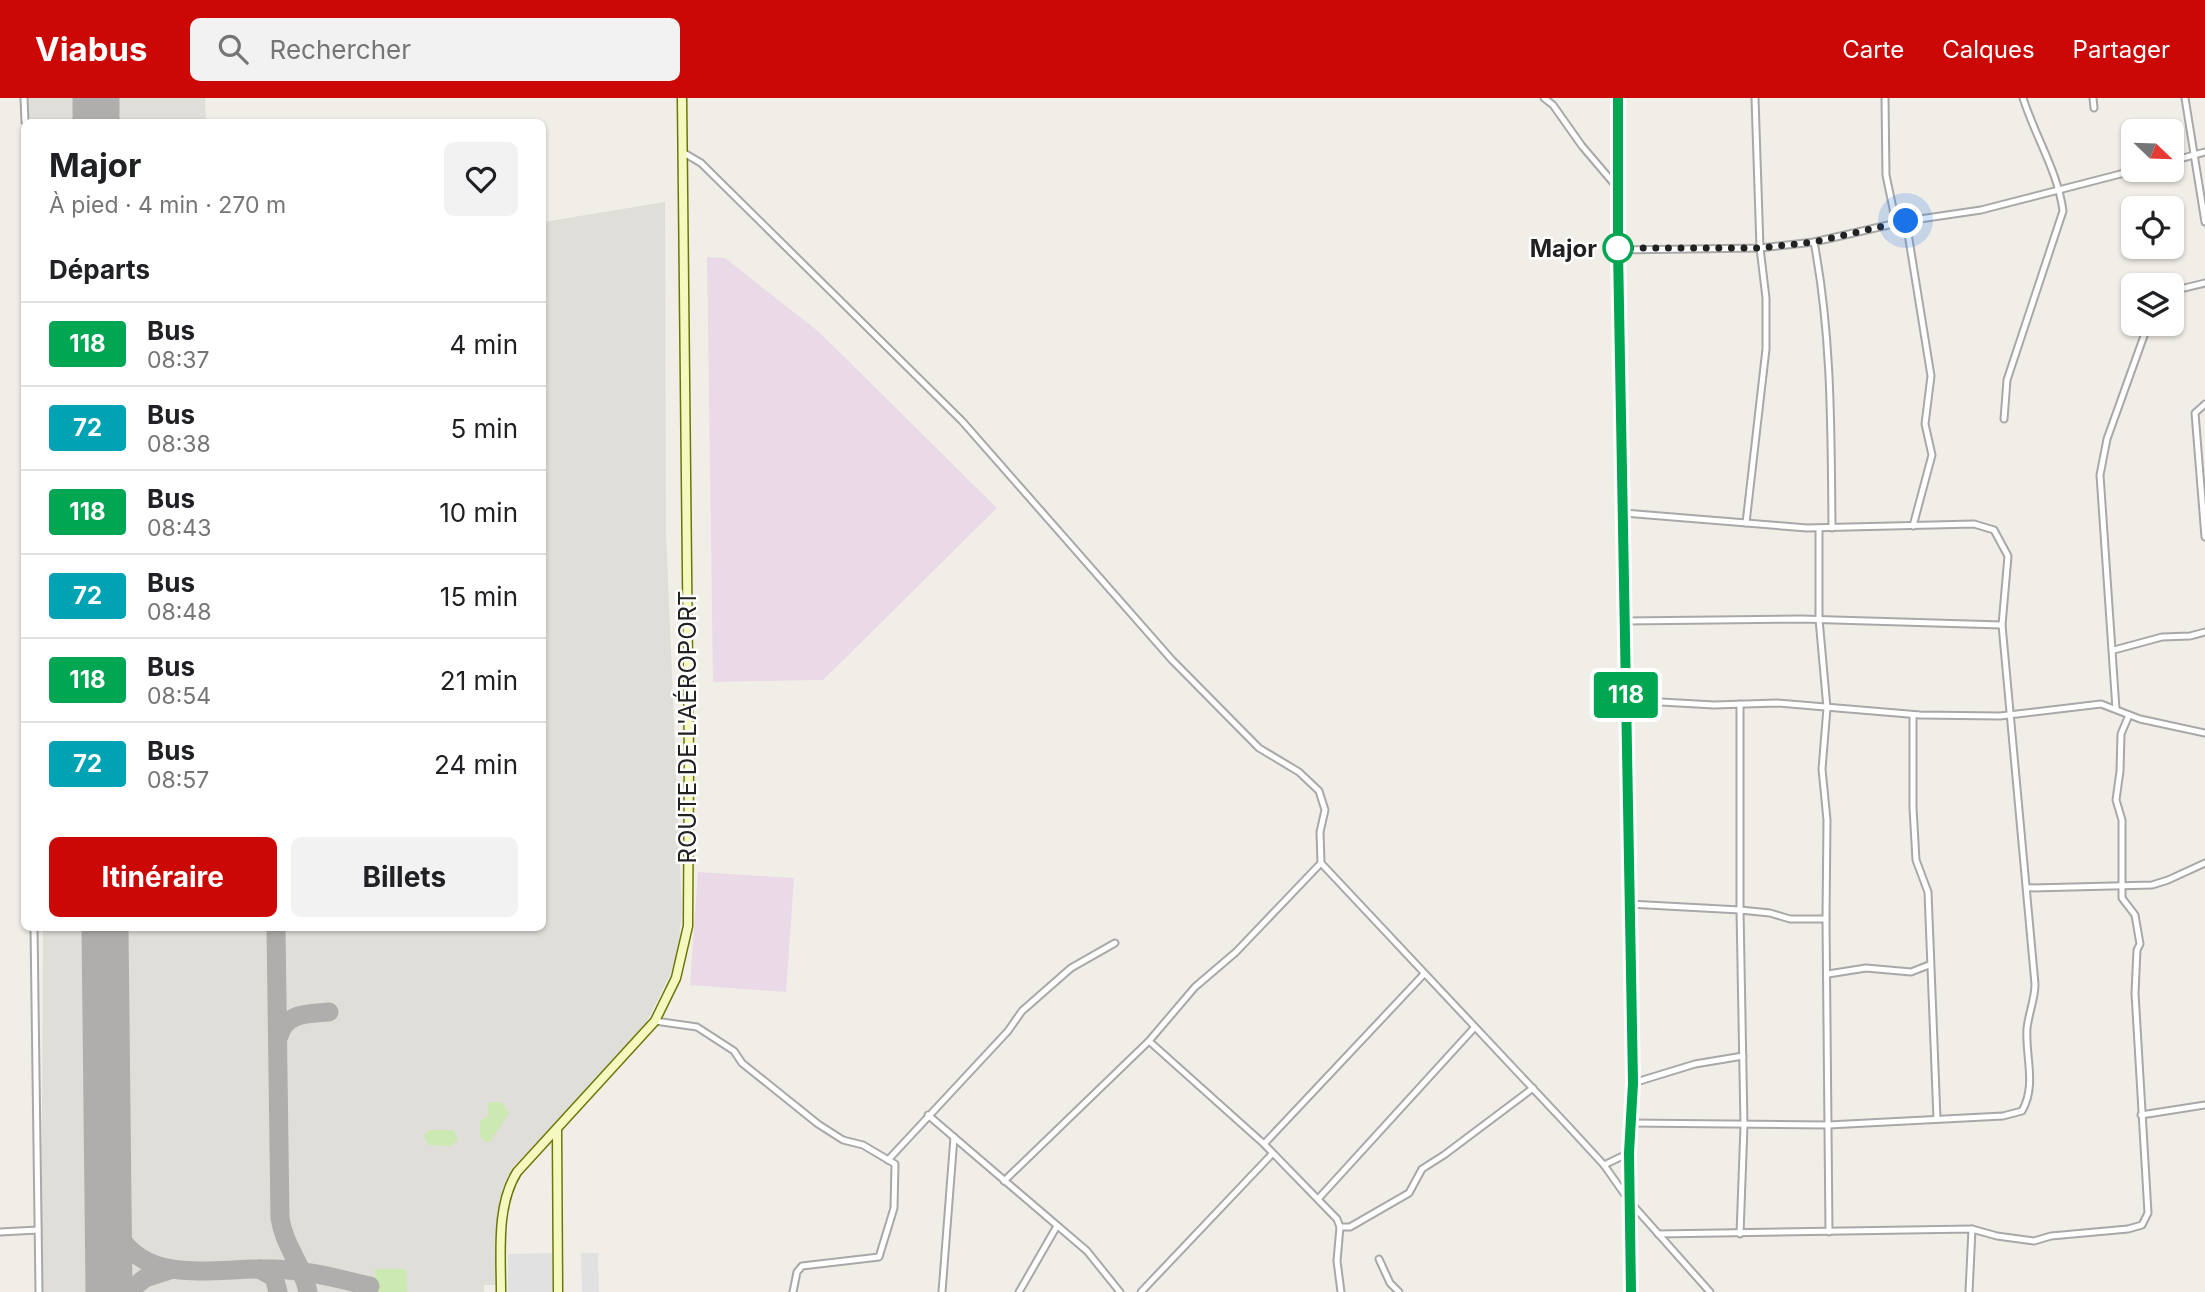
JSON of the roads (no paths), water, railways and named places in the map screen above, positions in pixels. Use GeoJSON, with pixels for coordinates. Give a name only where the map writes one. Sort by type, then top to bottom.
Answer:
{"type":"FeatureCollection","features":[{"type":"Feature","properties":{"kind":"highway"},"geometry":{"type":"LineString","coordinates":[[1618,98],[1618,250],[1633,1083],[1629,1153],[1631,1292]]}},
{"type":"Feature","properties":{"kind":"main road","name":"ROUTE DE L'AÉROPORT"},"geometry":{"type":"LineString","coordinates":[[501,1292],[506,1192],[517,1172],[655,1021],[676,978],[688,926],[689,759],[682,98]]}},
{"type":"Feature","properties":{"kind":"main road"},"geometry":{"type":"LineString","coordinates":[[557,1130],[558,1292]]}},
{"type":"Feature","properties":{"kind":"street"},"geometry":{"type":"LineString","coordinates":[[24,98],[25,119]]}},
{"type":"Feature","properties":{"kind":"street"},"geometry":{"type":"LineString","coordinates":[[1544,98],[1553,105],[1582,146],[1619,189]]}},
{"type":"Feature","properties":{"kind":"street"},"geometry":{"type":"LineString","coordinates":[[1746,523],[1766,349],[1766,298],[1760,248],[1755,98]]}},
{"type":"Feature","properties":{"kind":"street"},"geometry":{"type":"LineString","coordinates":[[1885,98],[1886,174],[1896,223]]}},
{"type":"Feature","properties":{"kind":"street"},"geometry":{"type":"LineString","coordinates":[[2004,419],[2007,380],[2061,224],[2063,211],[2060,189],[2023,98]]}},
{"type":"Feature","properties":{"kind":"street"},"geometry":{"type":"LineString","coordinates":[[2092,98],[2094,108]]}},
{"type":"Feature","properties":{"kind":"street"},"geometry":{"type":"LineString","coordinates":[[2185,98],[2205,222]]}},
{"type":"Feature","properties":{"kind":"street"},"geometry":{"type":"LineString","coordinates":[[2184,158],[2205,152]]}},
{"type":"Feature","properties":{"kind":"street"},"geometry":{"type":"LineString","coordinates":[[684,153],[701,163],[962,421],[1172,660],[1240,729],[1270,757],[1299,772],[1319,791],[1325,810],[1320,832],[1321,863],[1604,1165],[1630,1202],[1710,1292]]}},
{"type":"Feature","properties":{"kind":"street"},"geometry":{"type":"LineString","coordinates":[[1618,250],[1760,248],[1814,242],[1906,221],[1980,210],[2121,174]]}},
{"type":"Feature","properties":{"kind":"street"},"geometry":{"type":"LineString","coordinates":[[1906,221],[1931,376],[1925,424],[1932,455],[1913,526]]}},
{"type":"Feature","properties":{"kind":"street"},"geometry":{"type":"LineString","coordinates":[[1814,242],[1824,292],[1827,329],[1832,528]]}},
{"type":"Feature","properties":{"kind":"street"},"geometry":{"type":"LineString","coordinates":[[2184,288],[2205,283]]}},
{"type":"Feature","properties":{"kind":"street"},"geometry":{"type":"LineString","coordinates":[[2116,709],[2114,650],[2099,475],[2107,439],[2144,336]]}},
{"type":"Feature","properties":{"kind":"street"},"geometry":{"type":"LineString","coordinates":[[2205,404],[2195,413],[2205,537]]}},
{"type":"Feature","properties":{"kind":"street"},"geometry":{"type":"LineString","coordinates":[[1624,513],[1819,528],[1974,524],[1994,530],[2008,556],[2001,625],[2035,984],[2027,1031],[2030,1059],[2028,1100],[2022,1111],[2003,1116],[1828,1125],[1630,1123]]}},
{"type":"Feature","properties":{"kind":"street"},"geometry":{"type":"LineString","coordinates":[[1819,528],[1819,620],[1827,708],[1822,769],[1828,832],[1826,919],[1829,1232]]}},
{"type":"Feature","properties":{"kind":"street"},"geometry":{"type":"LineString","coordinates":[[1625,621],[1819,620],[2001,625]]}},
{"type":"Feature","properties":{"kind":"street"},"geometry":{"type":"LineString","coordinates":[[2114,650],[2162,637],[2190,636],[2205,632]]}},
{"type":"Feature","properties":{"kind":"street"},"geometry":{"type":"LineString","coordinates":[[1626,700],[1714,705],[1777,703],[1913,715],[2000,716],[2094,704],[2146,721],[2205,733]]}},
{"type":"Feature","properties":{"kind":"street"},"geometry":{"type":"LineString","coordinates":[[1740,704],[1744,1126],[1740,1234]]}},
{"type":"Feature","properties":{"kind":"street"},"geometry":{"type":"LineString","coordinates":[[1913,715],[1916,860],[1928,892],[1937,1119]]}},
{"type":"Feature","properties":{"kind":"street"},"geometry":{"type":"LineString","coordinates":[[1658,1234],[1972,1229],[1997,1236],[2034,1241],[2051,1236],[2128,1229],[2142,1225],[2148,1213],[2135,993],[2137,950],[2140,944],[2134,915],[2122,898],[2120,887],[2124,868],[2122,820],[2116,800],[2121,734],[2129,715]]}},
{"type":"Feature","properties":{"kind":"street"},"geometry":{"type":"LineString","coordinates":[[1004,1181],[1149,1041],[1195,987],[1236,952],[1321,863]]}},
{"type":"Feature","properties":{"kind":"street"},"geometry":{"type":"LineString","coordinates":[[2027,888],[2144,886],[2168,880],[2205,863]]}},
{"type":"Feature","properties":{"kind":"street"},"geometry":{"type":"LineString","coordinates":[[1628,904],[1740,910],[1770,913],[1790,919],[1826,919]]}},
{"type":"Feature","properties":{"kind":"street"},"geometry":{"type":"LineString","coordinates":[[34,931],[39,1292]]}},
{"type":"Feature","properties":{"kind":"street"},"geometry":{"type":"LineString","coordinates":[[888,1160],[1008,1031],[1022,1011],[1071,968],[1115,943]]}},
{"type":"Feature","properties":{"kind":"street"},"geometry":{"type":"LineString","coordinates":[[1828,974],[1866,968],[1912,972],[1929,965]]}},
{"type":"Feature","properties":{"kind":"street"},"geometry":{"type":"LineString","coordinates":[[1264,1144],[1424,974]]}},
{"type":"Feature","properties":{"kind":"street"},"geometry":{"type":"LineString","coordinates":[[655,1021],[696,1027],[734,1051],[742,1063],[818,1124],[844,1140],[863,1145],[895,1164],[894,1208],[879,1256],[805,1264],[797,1272],[793,1292]]}},
{"type":"Feature","properties":{"kind":"street"},"geometry":{"type":"LineString","coordinates":[[1318,1199],[1474,1028]]}},
{"type":"Feature","properties":{"kind":"street"},"geometry":{"type":"LineString","coordinates":[[1149,1041],[1264,1144],[1337,1219],[1340,1227],[1337,1261],[1341,1292]]}},
{"type":"Feature","properties":{"kind":"street"},"geometry":{"type":"LineString","coordinates":[[1633,1083],[1695,1064],[1743,1056]]}},
{"type":"Feature","properties":{"kind":"street"},"geometry":{"type":"LineString","coordinates":[[1340,1227],[1350,1227],[1409,1193],[1422,1169],[1533,1088]]}},
{"type":"Feature","properties":{"kind":"street"},"geometry":{"type":"LineString","coordinates":[[2141,1115],[2205,1105]]}},
{"type":"Feature","properties":{"kind":"street"},"geometry":{"type":"LineString","coordinates":[[928,1115],[1087,1251],[1118,1291]]}},
{"type":"Feature","properties":{"kind":"street"},"geometry":{"type":"LineString","coordinates":[[942,1292],[954,1137]]}},
{"type":"Feature","properties":{"kind":"street"},"geometry":{"type":"LineString","coordinates":[[1604,1165],[1629,1153]]}},
{"type":"Feature","properties":{"kind":"street"},"geometry":{"type":"LineString","coordinates":[[1141,1292],[1272,1154]]}},
{"type":"Feature","properties":{"kind":"street"},"geometry":{"type":"LineString","coordinates":[[1019,1292],[1057,1226]]}},
{"type":"Feature","properties":{"kind":"street"},"geometry":{"type":"LineString","coordinates":[[1969,1292],[1972,1229]]}},
{"type":"Feature","properties":{"kind":"street"},"geometry":{"type":"LineString","coordinates":[[0,1232],[38,1230]]}},
{"type":"Feature","properties":{"kind":"street"},"geometry":{"type":"LineString","coordinates":[[1379,1259],[1390,1283],[1399,1292]]}},
{"type":"Feature","properties":{"kind":"place","name":"Major"},"geometry":{"type":"Point","coordinates":[1618,248]}}]}
